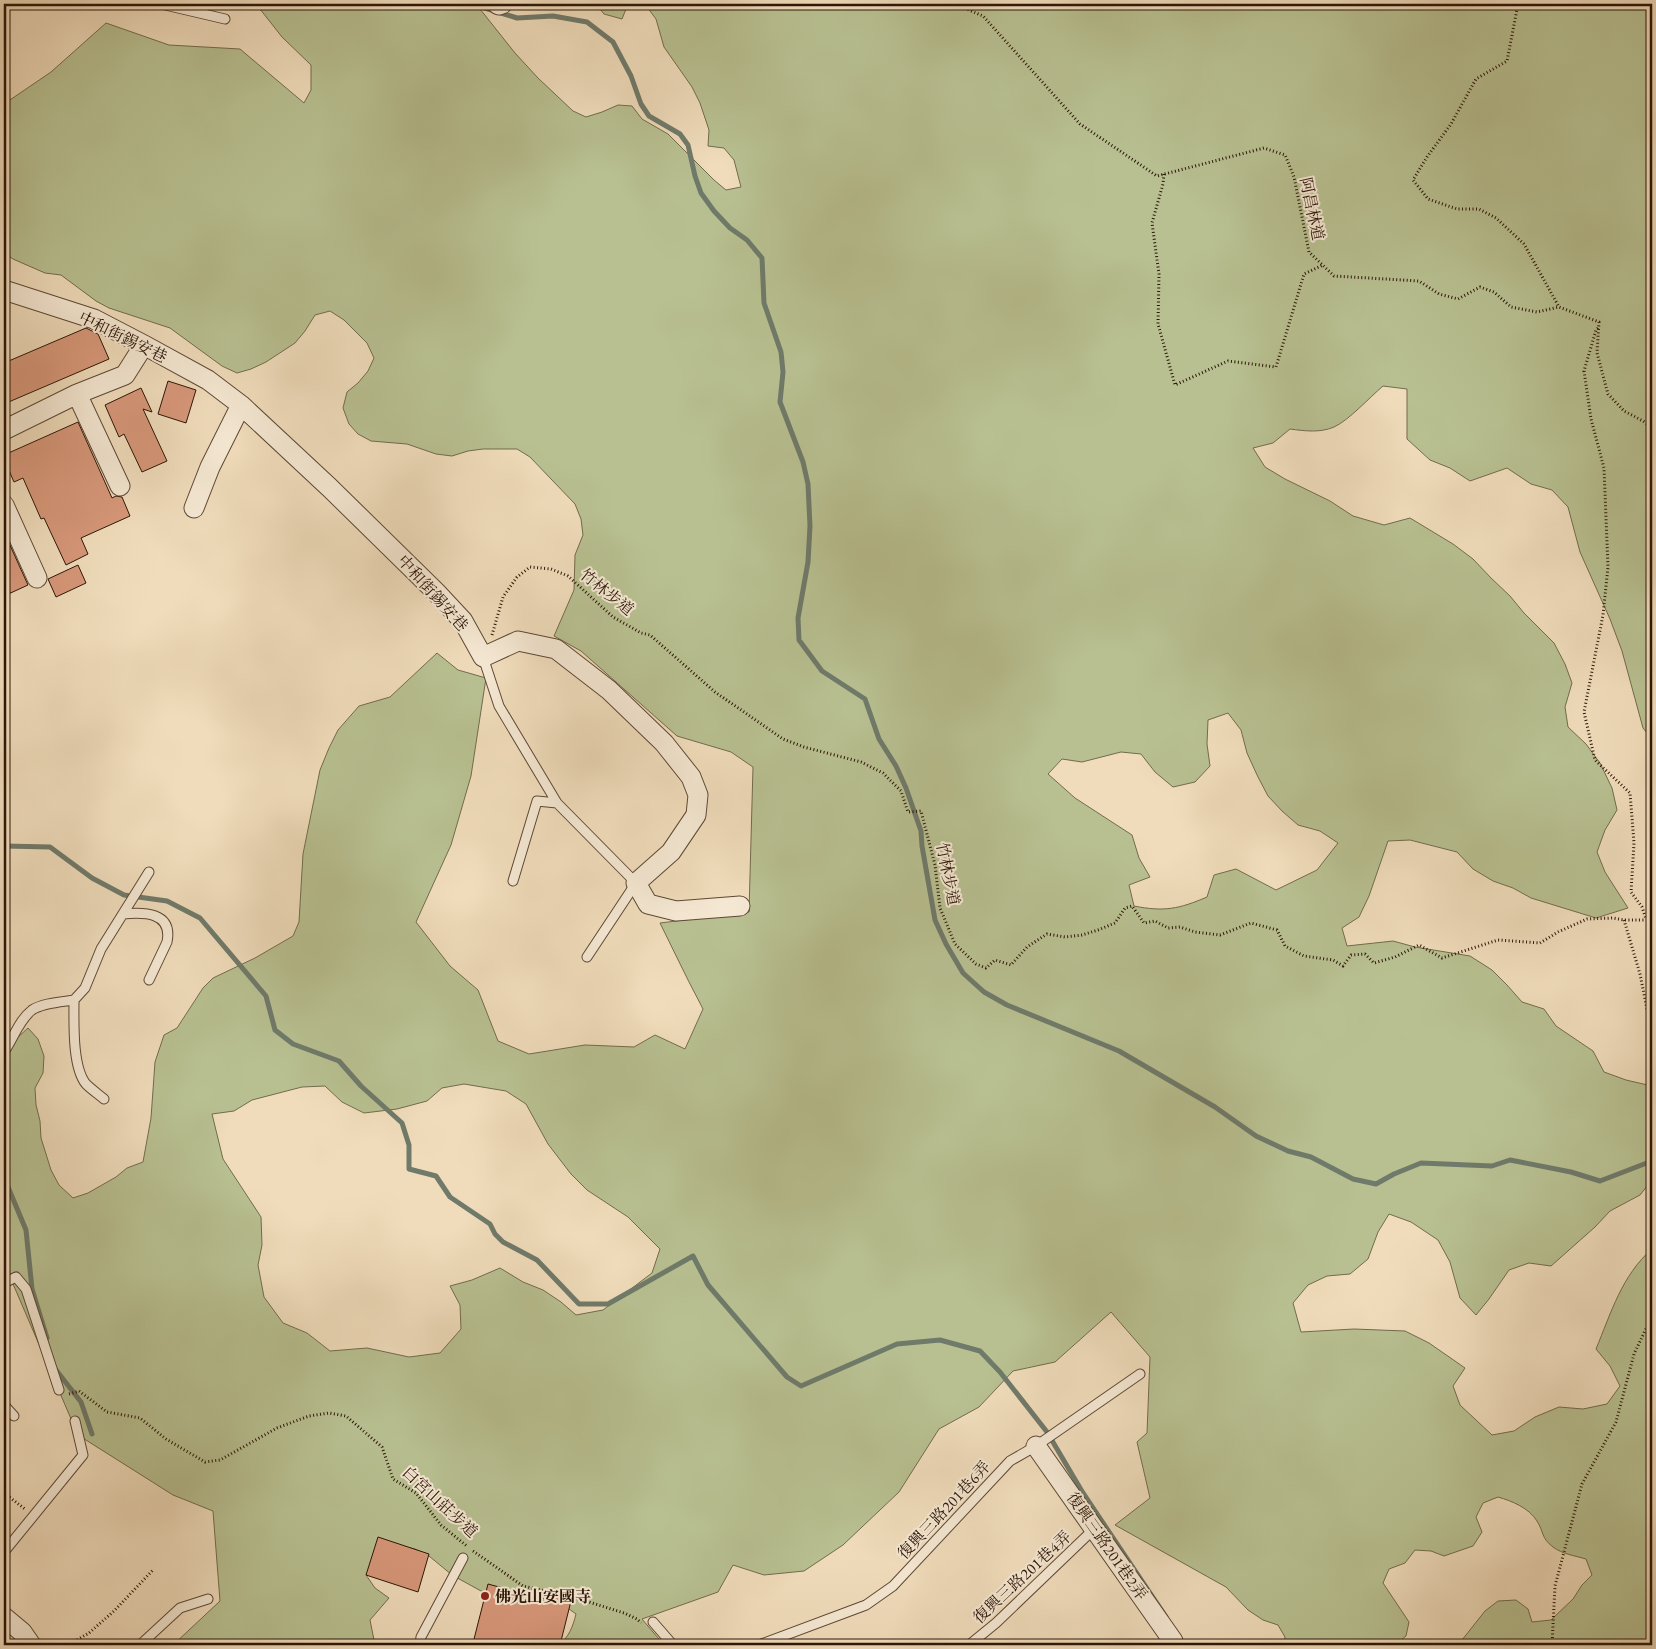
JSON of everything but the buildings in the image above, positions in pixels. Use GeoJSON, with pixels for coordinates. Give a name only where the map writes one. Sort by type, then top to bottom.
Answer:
{"type":"FeatureCollection","features":[{"type":"Feature","properties":{"kind":"street"},"geometry":{"type":"LineString","coordinates":[[497,4],[502,4]]}},
{"type":"Feature","properties":{"kind":"street","name":"中和街錫安巷"},"geometry":{"type":"LineString","coordinates":[[4,290],[94,319],[208,380],[240,405],[330,488],[436,592],[463,621],[483,657]]}},
{"type":"Feature","properties":{"kind":"street"},"geometry":{"type":"LineString","coordinates":[[4,430],[77,394],[125,375],[144,345]]}},
{"type":"Feature","properties":{"kind":"street"},"geometry":{"type":"LineString","coordinates":[[77,394],[120,486]]}},
{"type":"Feature","properties":{"kind":"street"},"geometry":{"type":"LineString","coordinates":[[194,508],[210,467],[240,405]]}},
{"type":"Feature","properties":{"kind":"street"},"geometry":{"type":"LineString","coordinates":[[4,506],[37,578]]}},
{"type":"Feature","properties":{"kind":"street"},"geometry":{"type":"LineString","coordinates":[[483,657],[518,641],[556,649],[609,690],[664,743],[691,777],[698,795],[696,815],[671,852],[636,883],[648,904],[676,911],[740,906]]}},
{"type":"Feature","properties":{"kind":"street","name":"復興三路201巷2弄"},"geometry":{"type":"LineString","coordinates":[[1036,1446],[1173,1641],[1168,1645]]}},
{"type":"Feature","properties":{"kind":"street"},"geometry":{"type":"LineString","coordinates":[[4,1617],[22,1632],[31,1645]]}},
{"type":"Feature","properties":{"kind":"lane"},"geometry":{"type":"LineString","coordinates":[[161,4],[225,19]]}},
{"type":"Feature","properties":{"kind":"lane"},"geometry":{"type":"LineString","coordinates":[[483,657],[499,706],[556,803],[636,883],[587,957]]}},
{"type":"Feature","properties":{"kind":"lane"},"geometry":{"type":"LineString","coordinates":[[513,880],[537,801],[556,803]]}},
{"type":"Feature","properties":{"kind":"lane"},"geometry":{"type":"LineString","coordinates":[[4,1052],[23,1021],[33,1010],[49,1004],[74,1000],[84,988],[101,949],[149,872]]}},
{"type":"Feature","properties":{"kind":"lane"},"geometry":{"type":"LineString","coordinates":[[123,914],[140,912],[157,916],[166,923],[167,942],[149,980]]}},
{"type":"Feature","properties":{"kind":"lane"},"geometry":{"type":"LineString","coordinates":[[74,1000],[78,1064],[86,1083],[104,1099]]}},
{"type":"Feature","properties":{"kind":"lane"},"geometry":{"type":"LineString","coordinates":[[4,1283],[16,1277],[26,1289],[59,1390]]}},
{"type":"Feature","properties":{"kind":"lane","name":"復興三路201巷6弄"},"geometry":{"type":"LineString","coordinates":[[759,1645],[866,1605],[893,1586],[1010,1461],[1036,1446],[1140,1374]]}},
{"type":"Feature","properties":{"kind":"lane"},"geometry":{"type":"LineString","coordinates":[[4,1405],[14,1416]]}},
{"type":"Feature","properties":{"kind":"lane"},"geometry":{"type":"LineString","coordinates":[[4,1552],[83,1455],[74,1421]]}},
{"type":"Feature","properties":{"kind":"lane","name":"復興三路201巷4弄"},"geometry":{"type":"LineString","coordinates":[[969,1645],[996,1623],[1094,1529]]}},
{"type":"Feature","properties":{"kind":"lane"},"geometry":{"type":"LineString","coordinates":[[420,1645],[421,1637],[463,1558]]}},
{"type":"Feature","properties":{"kind":"lane"},"geometry":{"type":"LineString","coordinates":[[140,1645],[180,1608],[208,1599]]}},
{"type":"Feature","properties":{"kind":"lane"},"geometry":{"type":"LineString","coordinates":[[653,1622],[673,1645]]}},
{"type":"Feature","properties":{"kind":"path"},"geometry":{"type":"LineString","coordinates":[[955,4],[984,16],[1080,124],[1157,176],[1164,174],[1152,223],[1159,274],[1158,324],[1175,385],[1228,361],[1276,367],[1304,274],[1323,266]]}},
{"type":"Feature","properties":{"kind":"path"},"geometry":{"type":"LineString","coordinates":[[1518,4],[1507,61],[1476,79],[1450,124],[1413,180],[1428,199],[1458,210],[1479,209],[1496,218],[1524,244],[1559,307],[1599,322],[1597,353],[1608,394],[1624,411],[1643,420],[1652,428]]}},
{"type":"Feature","properties":{"kind":"path","name":"阿昌林道"},"geometry":{"type":"LineString","coordinates":[[1164,174],[1264,148],[1285,156],[1294,177],[1309,252],[1334,276],[1419,281],[1439,294],[1458,299],[1480,288],[1494,292],[1511,307],[1537,312],[1559,307]]}},
{"type":"Feature","properties":{"kind":"path"},"geometry":{"type":"LineString","coordinates":[[1599,327],[1596,330],[1584,371],[1591,419],[1604,468],[1608,567],[1603,615],[1584,712],[1595,760],[1630,793],[1634,843],[1631,892],[1642,907],[1646,919]]}},
{"type":"Feature","properties":{"kind":"path","name":"竹林步道"},"geometry":{"type":"LineString","coordinates":[[483,657],[503,597],[517,577],[530,567],[551,569],[568,576],[613,617],[641,633],[650,635],[715,692],[783,738],[804,747],[861,762],[883,773],[901,791],[908,812],[921,811],[934,865],[940,908],[954,944],[976,964],[986,968],[996,960],[1011,965],[1027,947],[1047,934],[1065,937],[1082,936],[1115,923],[1125,908],[1132,906],[1144,922],[1156,921],[1168,928],[1180,927],[1195,932],[1220,935],[1251,923],[1277,930],[1285,946],[1304,956],[1333,960],[1343,966],[1351,955],[1365,954],[1374,964],[1395,957],[1419,945],[1442,958],[1498,940],[1540,943],[1558,932],[1587,920],[1612,918],[1652,920]]}},
{"type":"Feature","properties":{"kind":"path"},"geometry":{"type":"LineString","coordinates":[[1624,920],[1640,974],[1652,1034]]}},
{"type":"Feature","properties":{"kind":"path"},"geometry":{"type":"LineString","coordinates":[[1552,1645],[1555,1586],[1582,1484],[1616,1422],[1634,1354],[1652,1316]]}},
{"type":"Feature","properties":{"kind":"path","name":"白宮山莊步道"},"geometry":{"type":"LineString","coordinates":[[59,1390],[70,1394],[78,1391],[107,1412],[140,1418],[166,1439],[205,1462],[220,1460],[276,1428],[309,1416],[329,1413],[346,1416],[382,1446],[393,1479],[416,1493],[441,1525],[474,1552],[523,1586],[573,1597],[624,1613],[637,1619],[642,1626]]}},
{"type":"Feature","properties":{"kind":"path"},"geometry":{"type":"LineString","coordinates":[[4,1493],[34,1515]]}},
{"type":"Feature","properties":{"kind":"path"},"geometry":{"type":"LineString","coordinates":[[68,1645],[89,1633],[114,1611],[152,1570]]}},
{"type":"Feature","properties":{"kind":"green space"},"geometry":{"type":"Polygon","coordinates":[[[256,4],[476,4],[515,53],[573,111],[586,117],[618,105],[632,106],[642,119],[668,134],[726,190],[741,187],[734,160],[724,148],[708,146],[709,130],[700,103],[692,87],[664,47],[656,19],[647,7],[638,4],[1461,4],[1477,7],[1479,4],[1652,4],[1652,739],[1643,728],[1622,651],[1580,552],[1568,507],[1552,490],[1531,484],[1507,468],[1470,481],[1450,468],[1430,460],[1407,439],[1407,389],[1383,386],[1352,414],[1334,427],[1318,431],[1290,429],[1273,443],[1253,448],[1265,467],[1330,501],[1353,516],[1384,525],[1410,518],[1453,544],[1473,559],[1554,643],[1572,683],[1565,707],[1568,727],[1586,744],[1600,763],[1612,788],[1617,810],[1605,830],[1597,852],[1605,872],[1628,908],[1596,918],[1531,898],[1513,888],[1493,881],[1473,869],[1457,852],[1410,840],[1388,841],[1369,896],[1359,917],[1342,928],[1347,946],[1393,941],[1415,947],[1470,956],[1492,970],[1522,1002],[1544,1009],[1556,1026],[1593,1051],[1604,1072],[1626,1080],[1652,1086],[1652,1180],[1640,1195],[1610,1211],[1551,1266],[1529,1263],[1509,1270],[1476,1315],[1460,1298],[1450,1262],[1438,1240],[1411,1222],[1389,1214],[1378,1232],[1368,1259],[1350,1274],[1327,1276],[1308,1285],[1293,1303],[1301,1332],[1354,1329],[1405,1331],[1429,1343],[1465,1368],[1453,1386],[1460,1405],[1492,1435],[1514,1431],[1535,1417],[1559,1407],[1583,1409],[1607,1404],[1620,1386],[1610,1366],[1596,1349],[1618,1295],[1633,1271],[1652,1249],[1652,1645],[1458,1645],[1485,1611],[1498,1601],[1516,1600],[1528,1609],[1532,1622],[1551,1620],[1573,1599],[1582,1585],[1592,1575],[1586,1559],[1565,1553],[1546,1541],[1537,1521],[1530,1512],[1498,1497],[1483,1503],[1476,1517],[1482,1532],[1473,1546],[1444,1556],[1431,1551],[1415,1550],[1405,1563],[1389,1569],[1383,1583],[1409,1622],[1406,1636],[1395,1645],[1284,1645],[1285,1637],[1278,1625],[1263,1620],[1248,1610],[1226,1587],[1115,1525],[1150,1498],[1137,1442],[1147,1433],[1150,1357],[1111,1312],[1055,1362],[1013,1371],[979,1407],[939,1429],[899,1492],[843,1545],[804,1571],[764,1575],[733,1565],[718,1592],[642,1619],[664,1645],[558,1645],[568,1635],[576,1614],[565,1606],[481,1591],[452,1575],[429,1556],[415,1549],[401,1546],[366,1575],[375,1588],[389,1598],[370,1620],[375,1645],[173,1645],[220,1601],[213,1511],[173,1495],[78,1435],[4,1263],[4,1057],[16,1039],[28,1028],[38,1039],[44,1056],[43,1073],[35,1088],[36,1105],[40,1121],[41,1138],[51,1170],[59,1185],[73,1198],[88,1193],[116,1177],[127,1168],[143,1162],[151,1118],[155,1062],[164,1035],[177,1028],[203,988],[213,978],[255,958],[293,936],[299,922],[303,854],[320,770],[338,730],[359,706],[390,697],[437,653],[458,670],[486,678],[471,776],[451,845],[416,922],[450,966],[478,990],[498,1041],[529,1054],[585,1045],[634,1047],[655,1035],[685,1049],[703,1009],[660,923],[749,912],[753,767],[731,752],[677,736],[581,651],[554,636],[574,590],[575,555],[583,535],[581,519],[575,504],[530,457],[517,449],[483,449],[452,456],[436,454],[407,444],[371,441],[358,434],[349,424],[343,408],[347,392],[368,371],[374,358],[367,343],[344,320],[330,311],[315,315],[295,343],[266,362],[237,373],[222,366],[170,328],[109,308],[96,301],[61,275],[45,273],[4,253],[4,104],[51,72],[106,23],[169,45],[240,49],[304,103],[311,90],[311,65],[282,37],[256,4]],[[1228,713],[1208,720],[1207,744],[1210,766],[1195,782],[1173,787],[1155,772],[1141,754],[1121,752],[1082,762],[1062,759],[1048,774],[1075,798],[1132,835],[1139,858],[1150,877],[1129,885],[1134,906],[1163,909],[1180,907],[1197,901],[1207,897],[1214,875],[1236,869],[1276,890],[1317,870],[1338,843],[1320,831],[1298,825],[1268,796],[1247,753],[1241,730],[1228,713]],[[464,1084],[442,1088],[427,1101],[397,1109],[364,1113],[342,1102],[325,1086],[302,1087],[252,1100],[234,1111],[212,1114],[223,1159],[261,1217],[262,1245],[258,1265],[264,1297],[283,1323],[307,1333],[330,1351],[367,1348],[409,1357],[440,1353],[461,1329],[460,1305],[450,1286],[472,1280],[500,1268],[523,1282],[543,1290],[576,1315],[603,1310],[652,1273],[660,1249],[628,1217],[587,1190],[571,1174],[548,1144],[526,1104],[506,1091],[464,1084]]]}},
{"type":"Feature","properties":{"kind":"green space"},"geometry":{"type":"Polygon","coordinates":[[[596,4],[628,4],[622,19],[604,14],[596,4]]]}},
{"type":"Feature","properties":{"kind":"waterway"},"geometry":{"type":"LineString","coordinates":[[472,4],[517,18],[553,16],[587,22],[613,42],[631,76],[641,104],[649,116],[680,134],[688,145],[701,193],[714,211],[730,228],[747,240],[762,258],[764,303],[781,352],[783,372],[780,402],[803,462],[808,484],[810,526],[808,562],[798,618],[799,640],[822,671],[865,699],[879,739],[896,766],[906,788],[921,831],[935,920],[963,973],[984,992],[1007,1005],[1119,1051],[1215,1107],[1256,1136],[1288,1151],[1311,1157],[1353,1179],[1376,1184],[1421,1163],[1492,1166],[1510,1160],[1571,1172],[1600,1181],[1652,1161]]}},
{"type":"Feature","properties":{"kind":"waterway"},"geometry":{"type":"LineString","coordinates":[[4,846],[50,847],[92,878],[124,895],[167,901],[200,918],[266,996],[275,1030],[293,1044],[339,1061],[361,1086],[402,1123],[409,1145],[409,1169],[436,1176],[450,1197],[490,1224],[495,1234],[503,1242],[537,1260],[579,1304],[608,1304],[693,1256],[708,1285],[787,1377],[801,1386],[897,1344],[940,1340],[980,1351],[1000,1372],[1047,1432],[1083,1493],[1166,1617]]}},
{"type":"Feature","properties":{"kind":"waterway"},"geometry":{"type":"LineString","coordinates":[[4,1185],[8,1187],[26,1230],[32,1289],[47,1338]]}},
{"type":"Feature","properties":{"kind":"waterway"},"geometry":{"type":"LineString","coordinates":[[56,1370],[81,1402],[92,1434]]}},
{"type":"Feature","properties":{"kind":"place","name":"佛光山安國寺"},"geometry":{"type":"Point","coordinates":[485,1596]}}]}
